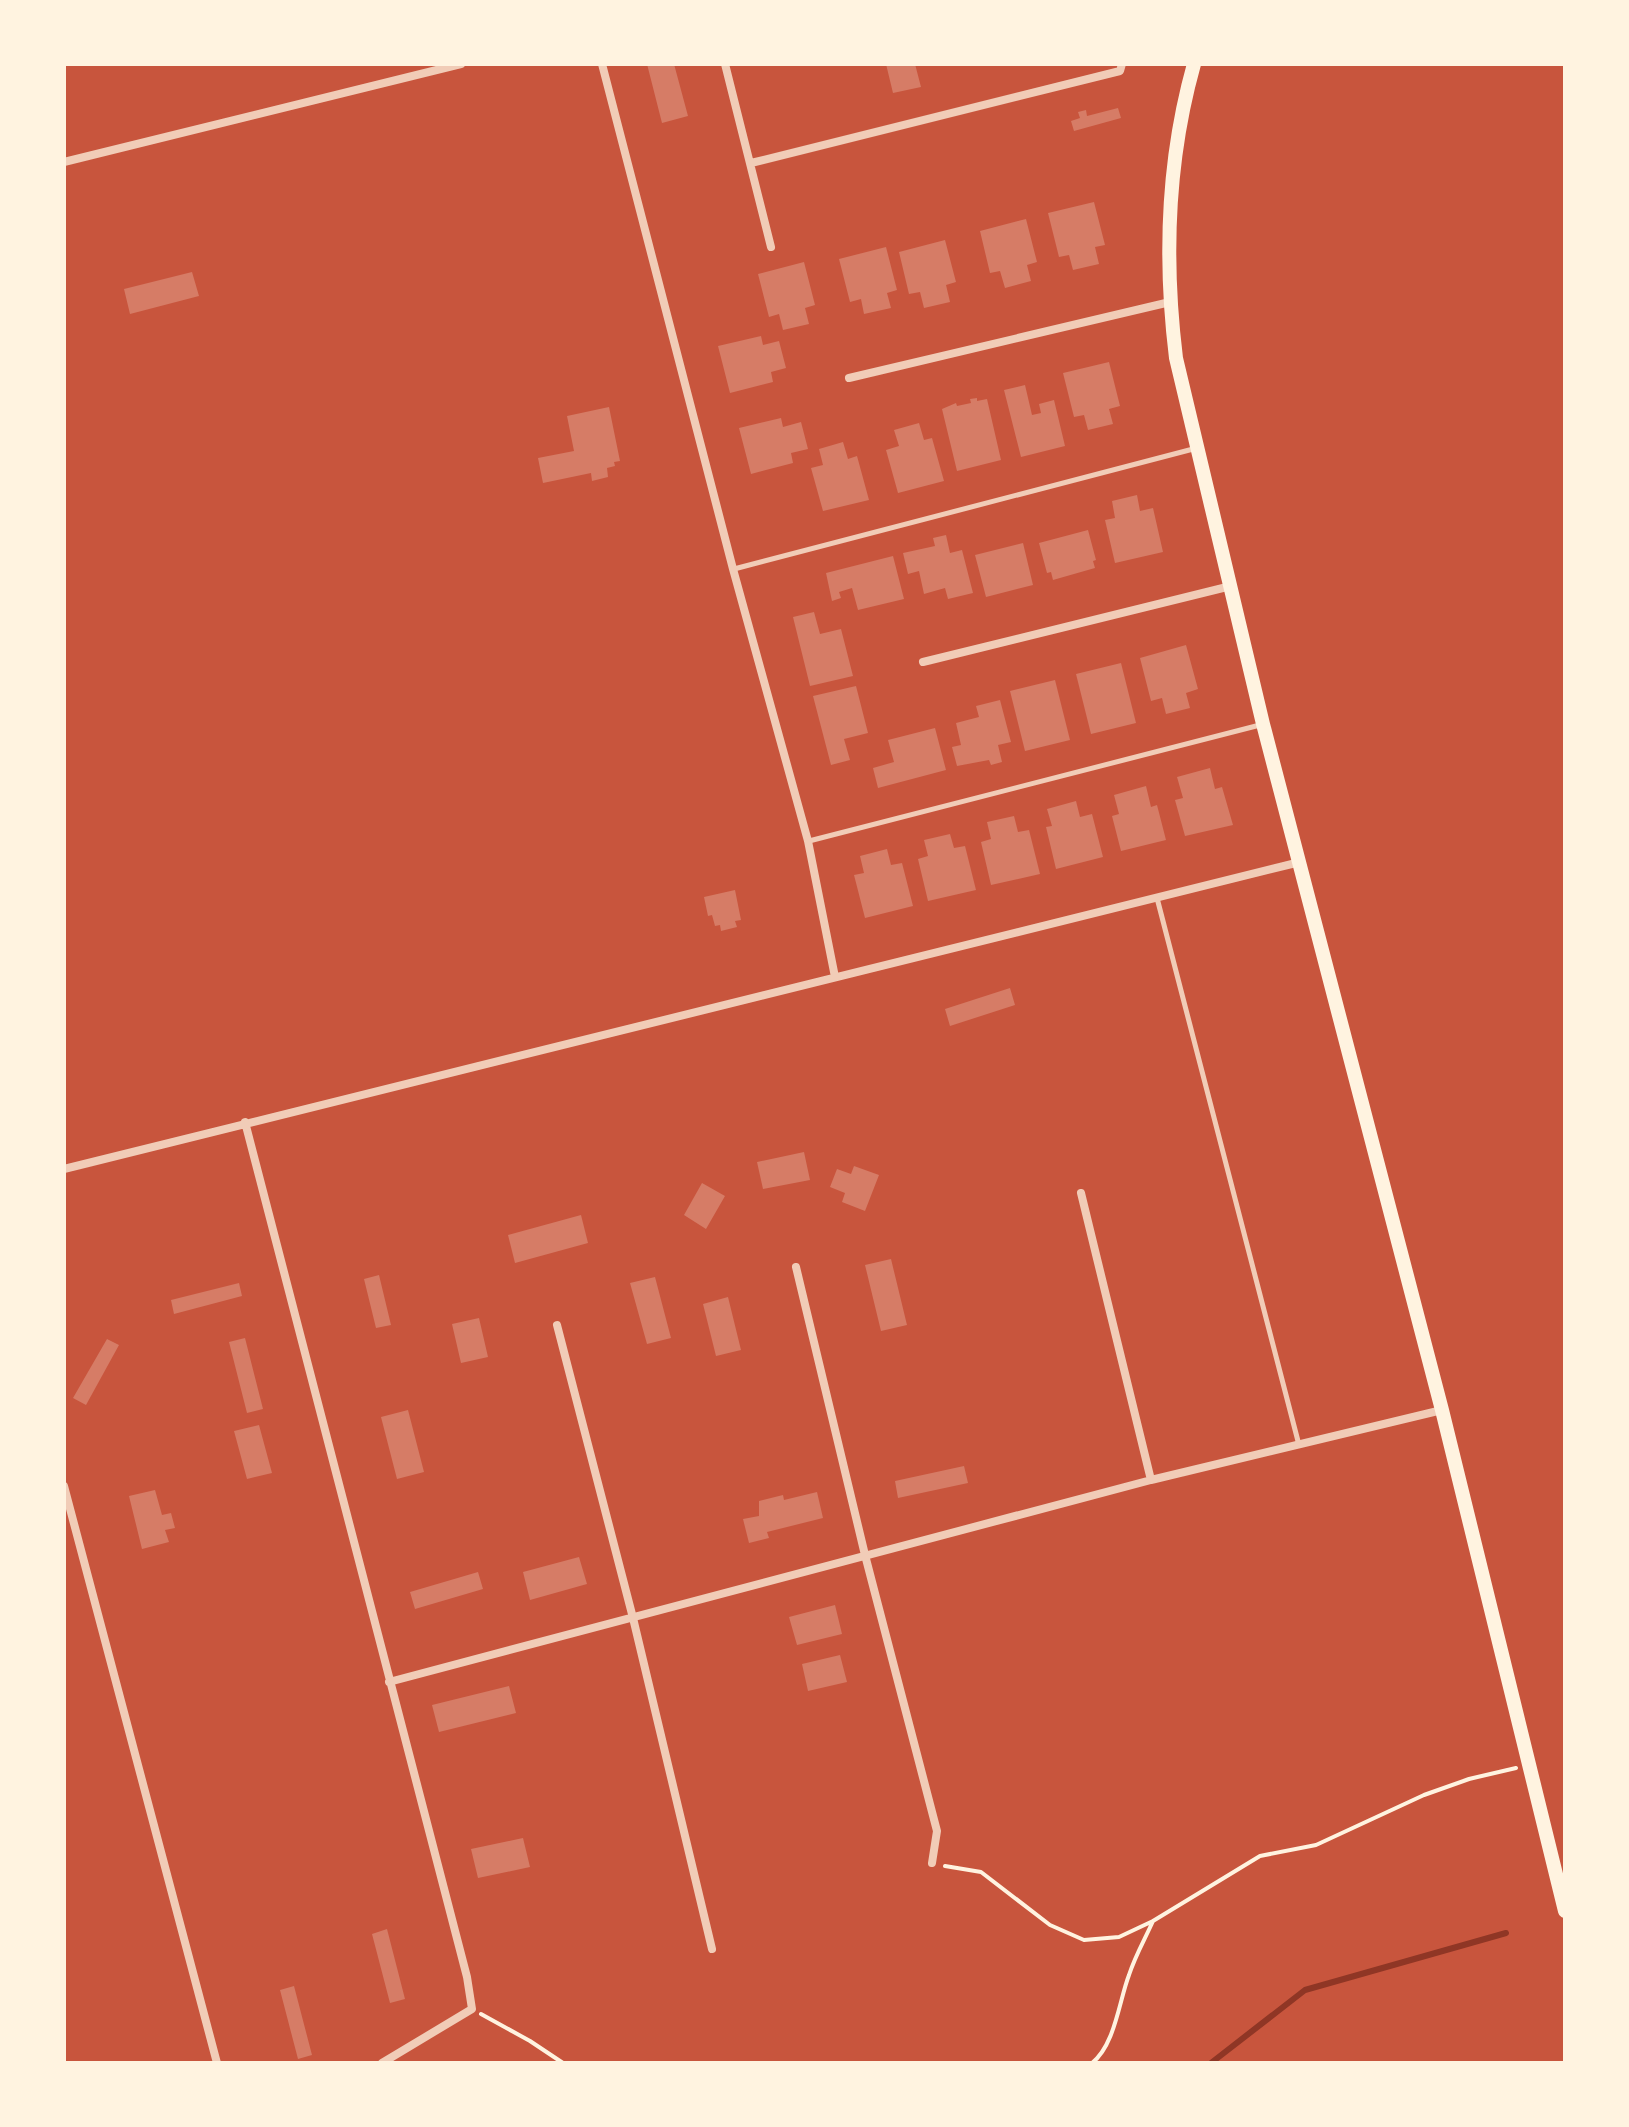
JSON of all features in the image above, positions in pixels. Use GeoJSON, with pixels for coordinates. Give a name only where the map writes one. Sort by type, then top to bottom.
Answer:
{"type":"FeatureCollection","features":[{"type":"Feature","properties":{"kind":"main road"},"geometry":{"type":"LineString","coordinates":[[1194,64],[1178,140],[1170,209],[1170,302],[1176,358],[1263,724],[1442,1410],[1565,1911]]}},
{"type":"Feature","properties":{"kind":"street"},"geometry":{"type":"LineString","coordinates":[[64,162],[461,64]]}},
{"type":"Feature","properties":{"kind":"street"},"geometry":{"type":"LineString","coordinates":[[602,64],[733,569],[808,841],[835,977]]}},
{"type":"Feature","properties":{"kind":"street"},"geometry":{"type":"LineString","coordinates":[[725,64],[771,247]]}},
{"type":"Feature","properties":{"kind":"street"},"geometry":{"type":"LineString","coordinates":[[751,163],[1120,71],[1122,64]]}},
{"type":"Feature","properties":{"kind":"street"},"geometry":{"type":"LineString","coordinates":[[849,378],[1170,302]]}},
{"type":"Feature","properties":{"kind":"street"},"geometry":{"type":"LineString","coordinates":[[923,662],[1231,586]]}},
{"type":"Feature","properties":{"kind":"street"},"geometry":{"type":"LineString","coordinates":[[64,1169],[1300,862]]}},
{"type":"Feature","properties":{"kind":"street"},"geometry":{"type":"LineString","coordinates":[[245,1122],[467,1977],[472,2009],[382,2063]]}},
{"type":"Feature","properties":{"kind":"street"},"geometry":{"type":"LineString","coordinates":[[1081,1193],[1151,1480]]}},
{"type":"Feature","properties":{"kind":"street"},"geometry":{"type":"LineString","coordinates":[[796,1267],[865,1555],[937,1831],[932,1863]]}},
{"type":"Feature","properties":{"kind":"street"},"geometry":{"type":"LineString","coordinates":[[557,1325],[633,1618],[712,1949]]}},
{"type":"Feature","properties":{"kind":"street"},"geometry":{"type":"LineString","coordinates":[[389,1682],[1151,1480],[1442,1410]]}},
{"type":"Feature","properties":{"kind":"street"},"geometry":{"type":"LineString","coordinates":[[64,1486],[217,2063]]}},
{"type":"Feature","properties":{"kind":"lane"},"geometry":{"type":"LineString","coordinates":[[733,569],[1198,448]]}},
{"type":"Feature","properties":{"kind":"lane"},"geometry":{"type":"LineString","coordinates":[[808,841],[1263,724]]}},
{"type":"Feature","properties":{"kind":"lane"},"geometry":{"type":"LineString","coordinates":[[1157,897],[1299,1445]]}},
{"type":"Feature","properties":{"kind":"path"},"geometry":{"type":"LineString","coordinates":[[932,1863],[981,1872],[1050,1925],[1084,1940],[1119,1937],[1153,1921],[1260,1856],[1316,1845],[1424,1795],[1469,1779],[1528,1765]]}},
{"type":"Feature","properties":{"kind":"path"},"geometry":{"type":"LineString","coordinates":[[1092,2063],[1099,2057],[1111,2032],[1130,1971],[1153,1921]]}},
{"type":"Feature","properties":{"kind":"path"},"geometry":{"type":"LineString","coordinates":[[472,2009],[563,2063]]}},
{"type":"Feature","properties":{"kind":"building"},"geometry":{"type":"Polygon","coordinates":[[[647,64],[674,64],[688,116],[662,123],[647,64]]]}},
{"type":"Feature","properties":{"kind":"building"},"geometry":{"type":"Polygon","coordinates":[[[886,64],[915,64],[921,87],[893,93],[886,64]]]}},
{"type":"Feature","properties":{"kind":"building"},"geometry":{"type":"Polygon","coordinates":[[[1118,108],[1121,118],[1074,131],[1071,121],[1080,118],[1078,112],[1086,110],[1087,116],[1118,108]]]}},
{"type":"Feature","properties":{"kind":"building"},"geometry":{"type":"Polygon","coordinates":[[[1094,202],[1105,245],[1095,247],[1099,264],[1073,270],[1069,255],[1059,257],[1048,213],[1094,202]]]}},
{"type":"Feature","properties":{"kind":"building"},"geometry":{"type":"Polygon","coordinates":[[[1026,219],[1037,262],[1027,265],[1031,281],[1005,288],[1000,271],[990,273],[980,231],[1026,219]]]}},
{"type":"Feature","properties":{"kind":"building"},"geometry":{"type":"Polygon","coordinates":[[[945,240],[956,282],[946,285],[950,302],[924,308],[920,292],[909,294],[899,252],[945,240]]]}},
{"type":"Feature","properties":{"kind":"building"},"geometry":{"type":"Polygon","coordinates":[[[886,247],[897,290],[887,293],[891,308],[864,314],[861,299],[850,302],[839,259],[886,247]]]}},
{"type":"Feature","properties":{"kind":"building"},"geometry":{"type":"Polygon","coordinates":[[[804,262],[815,305],[805,308],[809,324],[783,330],[779,314],[769,317],[758,274],[804,262]]]}},
{"type":"Feature","properties":{"kind":"building"},"geometry":{"type":"Polygon","coordinates":[[[192,272],[199,296],[130,314],[124,289],[192,272]]]}},
{"type":"Feature","properties":{"kind":"building"},"geometry":{"type":"Polygon","coordinates":[[[761,336],[763,345],[779,341],[786,368],[771,372],[773,382],[730,393],[718,346],[761,336]]]}},
{"type":"Feature","properties":{"kind":"building"},"geometry":{"type":"Polygon","coordinates":[[[1109,362],[1120,406],[1109,409],[1113,424],[1088,430],[1084,415],[1074,417],[1063,373],[1109,362]]]}},
{"type":"Feature","properties":{"kind":"building"},"geometry":{"type":"Polygon","coordinates":[[[1025,385],[1032,415],[1041,413],[1039,404],[1054,400],[1065,446],[1021,457],[1004,390],[1025,385]]]}},
{"type":"Feature","properties":{"kind":"building"},"geometry":{"type":"Polygon","coordinates":[[[977,398],[977,401],[987,399],[1001,460],[957,471],[942,409],[956,403],[957,406],[971,403],[970,399],[977,398]]]}},
{"type":"Feature","properties":{"kind":"building"},"geometry":{"type":"Polygon","coordinates":[[[609,407],[620,461],[607,468],[608,477],[592,481],[591,473],[543,483],[538,458],[574,451],[567,416],[609,407]]]}},
{"type":"Feature","properties":{"kind":"building"},"geometry":{"type":"Polygon","coordinates":[[[781,418],[783,427],[801,422],[808,449],[791,453],[793,463],[751,474],[739,428],[781,418]]]}},
{"type":"Feature","properties":{"kind":"building"},"geometry":{"type":"Polygon","coordinates":[[[919,423],[924,440],[932,438],[944,481],[898,493],[886,450],[899,446],[894,430],[919,423]]]}},
{"type":"Feature","properties":{"kind":"building"},"geometry":{"type":"Polygon","coordinates":[[[843,442],[848,459],[857,456],[869,500],[823,511],[811,468],[823,465],[819,449],[843,442]]]}},
{"type":"Feature","properties":{"kind":"building"},"geometry":{"type":"Polygon","coordinates":[[[1137,495],[1140,511],[1153,508],[1163,552],[1115,563],[1105,520],[1115,518],[1112,501],[1137,495]]]}},
{"type":"Feature","properties":{"kind":"building"},"geometry":{"type":"Polygon","coordinates":[[[1088,530],[1096,560],[1093,561],[1095,568],[1053,580],[1051,572],[1047,573],[1039,543],[1088,530]]]}},
{"type":"Feature","properties":{"kind":"building"},"geometry":{"type":"Polygon","coordinates":[[[946,535],[950,553],[962,550],[973,593],[948,599],[945,588],[924,594],[919,571],[908,574],[903,553],[935,546],[933,538],[946,535]]]}},
{"type":"Feature","properties":{"kind":"building"},"geometry":{"type":"Polygon","coordinates":[[[1023,543],[1033,585],[986,597],[975,555],[1023,543]]]}},
{"type":"Feature","properties":{"kind":"building"},"geometry":{"type":"Polygon","coordinates":[[[893,556],[904,599],[858,610],[852,588],[839,592],[841,598],[832,601],[826,573],[893,556]]]}},
{"type":"Feature","properties":{"kind":"building"},"geometry":{"type":"Polygon","coordinates":[[[814,612],[820,634],[841,629],[853,676],[810,686],[793,617],[814,612]]]}},
{"type":"Feature","properties":{"kind":"building"},"geometry":{"type":"Polygon","coordinates":[[[1186,645],[1198,689],[1186,693],[1190,708],[1166,714],[1162,698],[1151,701],[1140,658],[1186,645]]]}},
{"type":"Feature","properties":{"kind":"building"},"geometry":{"type":"Polygon","coordinates":[[[1121,663],[1136,723],[1091,734],[1076,674],[1121,663]]]}},
{"type":"Feature","properties":{"kind":"building"},"geometry":{"type":"Polygon","coordinates":[[[1055,680],[1070,740],[1025,751],[1010,691],[1055,680]]]}},
{"type":"Feature","properties":{"kind":"building"},"geometry":{"type":"Polygon","coordinates":[[[856,686],[868,733],[844,739],[850,760],[831,765],[813,696],[856,686]]]}},
{"type":"Feature","properties":{"kind":"building"},"geometry":{"type":"Polygon","coordinates":[[[1000,700],[1011,742],[998,745],[1002,762],[991,765],[989,760],[957,766],[952,747],[961,745],[956,723],[979,717],[976,706],[1000,700]]]}},
{"type":"Feature","properties":{"kind":"building"},"geometry":{"type":"Polygon","coordinates":[[[935,728],[946,770],[878,788],[873,768],[894,762],[888,740],[935,728]]]}},
{"type":"Feature","properties":{"kind":"building"},"geometry":{"type":"Polygon","coordinates":[[[1210,768],[1215,789],[1222,787],[1233,825],[1185,836],[1175,800],[1183,798],[1177,777],[1210,768]]]}},
{"type":"Feature","properties":{"kind":"building"},"geometry":{"type":"Polygon","coordinates":[[[1146,786],[1151,807],[1157,805],[1166,840],[1121,851],[1112,816],[1119,814],[1114,795],[1146,786]]]}},
{"type":"Feature","properties":{"kind":"building"},"geometry":{"type":"Polygon","coordinates":[[[1076,801],[1080,817],[1092,814],[1103,857],[1056,869],[1046,827],[1052,826],[1047,809],[1076,801]]]}},
{"type":"Feature","properties":{"kind":"building"},"geometry":{"type":"Polygon","coordinates":[[[1014,816],[1018,832],[1029,830],[1040,874],[991,885],[981,842],[991,839],[987,822],[1014,816]]]}},
{"type":"Feature","properties":{"kind":"building"},"geometry":{"type":"Polygon","coordinates":[[[950,834],[954,848],[965,846],[976,890],[928,901],[918,859],[928,856],[924,840],[950,834]]]}},
{"type":"Feature","properties":{"kind":"building"},"geometry":{"type":"Polygon","coordinates":[[[887,849],[891,865],[902,863],[913,906],[865,918],[854,875],[864,873],[860,856],[887,849]]]}},
{"type":"Feature","properties":{"kind":"building"},"geometry":{"type":"Polygon","coordinates":[[[735,890],[741,920],[735,921],[737,927],[721,931],[720,925],[715,926],[712,915],[708,916],[704,897],[735,890]]]}},
{"type":"Feature","properties":{"kind":"building"},"geometry":{"type":"Polygon","coordinates":[[[1010,988],[1015,1005],[950,1026],[945,1009],[1010,988]]]}},
{"type":"Feature","properties":{"kind":"building"},"geometry":{"type":"Polygon","coordinates":[[[804,1152],[810,1180],[763,1189],[757,1162],[804,1152]]]}},
{"type":"Feature","properties":{"kind":"building"},"geometry":{"type":"Polygon","coordinates":[[[854,1166],[879,1175],[865,1211],[842,1202],[845,1193],[830,1187],[837,1169],[851,1174],[854,1166]]]}},
{"type":"Feature","properties":{"kind":"building"},"geometry":{"type":"Polygon","coordinates":[[[702,1183],[725,1196],[706,1229],[684,1215],[702,1183]]]}},
{"type":"Feature","properties":{"kind":"building"},"geometry":{"type":"Polygon","coordinates":[[[581,1215],[588,1243],[515,1263],[508,1235],[581,1215]]]}},
{"type":"Feature","properties":{"kind":"building"},"geometry":{"type":"Polygon","coordinates":[[[891,1259],[907,1325],[881,1331],[865,1265],[891,1259]]]}},
{"type":"Feature","properties":{"kind":"building"},"geometry":{"type":"Polygon","coordinates":[[[379,1275],[391,1325],[376,1328],[364,1279],[379,1275]]]}},
{"type":"Feature","properties":{"kind":"building"},"geometry":{"type":"Polygon","coordinates":[[[655,1277],[671,1338],[647,1344],[630,1283],[655,1277]]]}},
{"type":"Feature","properties":{"kind":"building"},"geometry":{"type":"Polygon","coordinates":[[[239,1283],[242,1296],[174,1314],[171,1300],[239,1283]]]}},
{"type":"Feature","properties":{"kind":"building"},"geometry":{"type":"Polygon","coordinates":[[[728,1297],[741,1350],[716,1356],[703,1304],[728,1297]]]}},
{"type":"Feature","properties":{"kind":"building"},"geometry":{"type":"Polygon","coordinates":[[[479,1318],[488,1357],[461,1363],[452,1324],[479,1318]]]}},
{"type":"Feature","properties":{"kind":"building"},"geometry":{"type":"Polygon","coordinates":[[[245,1338],[263,1409],[247,1413],[229,1342],[245,1338]]]}},
{"type":"Feature","properties":{"kind":"building"},"geometry":{"type":"Polygon","coordinates":[[[107,1339],[119,1345],[86,1405],[73,1398],[107,1339]]]}},
{"type":"Feature","properties":{"kind":"building"},"geometry":{"type":"Polygon","coordinates":[[[408,1410],[424,1472],[397,1479],[381,1417],[408,1410]]]}},
{"type":"Feature","properties":{"kind":"building"},"geometry":{"type":"Polygon","coordinates":[[[259,1425],[272,1473],[247,1479],[234,1431],[259,1425]]]}},
{"type":"Feature","properties":{"kind":"building"},"geometry":{"type":"Polygon","coordinates":[[[964,1466],[968,1483],[898,1498],[895,1481],[964,1466]]]}},
{"type":"Feature","properties":{"kind":"building"},"geometry":{"type":"Polygon","coordinates":[[[155,1490],[162,1515],[171,1513],[175,1528],[165,1530],[169,1542],[142,1549],[129,1496],[155,1490]]]}},
{"type":"Feature","properties":{"kind":"building"},"geometry":{"type":"Polygon","coordinates":[[[817,1492],[823,1518],[767,1532],[769,1538],[749,1543],[743,1519],[759,1516],[759,1501],[783,1495],[784,1500],[817,1492]]]}},
{"type":"Feature","properties":{"kind":"building"},"geometry":{"type":"Polygon","coordinates":[[[579,1557],[587,1584],[530,1600],[523,1572],[579,1557]]]}},
{"type":"Feature","properties":{"kind":"building"},"geometry":{"type":"Polygon","coordinates":[[[478,1572],[483,1589],[415,1609],[410,1592],[478,1572]]]}},
{"type":"Feature","properties":{"kind":"building"},"geometry":{"type":"Polygon","coordinates":[[[835,1605],[842,1634],[797,1645],[789,1617],[835,1605]]]}},
{"type":"Feature","properties":{"kind":"building"},"geometry":{"type":"Polygon","coordinates":[[[840,1655],[847,1682],[808,1691],[802,1664],[840,1655]]]}},
{"type":"Feature","properties":{"kind":"building"},"geometry":{"type":"Polygon","coordinates":[[[509,1686],[516,1713],[439,1732],[432,1705],[509,1686]]]}},
{"type":"Feature","properties":{"kind":"building"},"geometry":{"type":"Polygon","coordinates":[[[523,1838],[530,1867],[478,1878],[471,1849],[523,1838]]]}},
{"type":"Feature","properties":{"kind":"building"},"geometry":{"type":"Polygon","coordinates":[[[387,1929],[405,1999],[390,2003],[372,1934],[387,1929]]]}},
{"type":"Feature","properties":{"kind":"building"},"geometry":{"type":"Polygon","coordinates":[[[294,1986],[312,2055],[298,2059],[280,1990],[294,1986]]]}},
{"type":"Feature","properties":{"kind":"waterway"},"geometry":{"type":"LineString","coordinates":[[1211,2063],[1305,1990],[1506,1933]]}}]}
